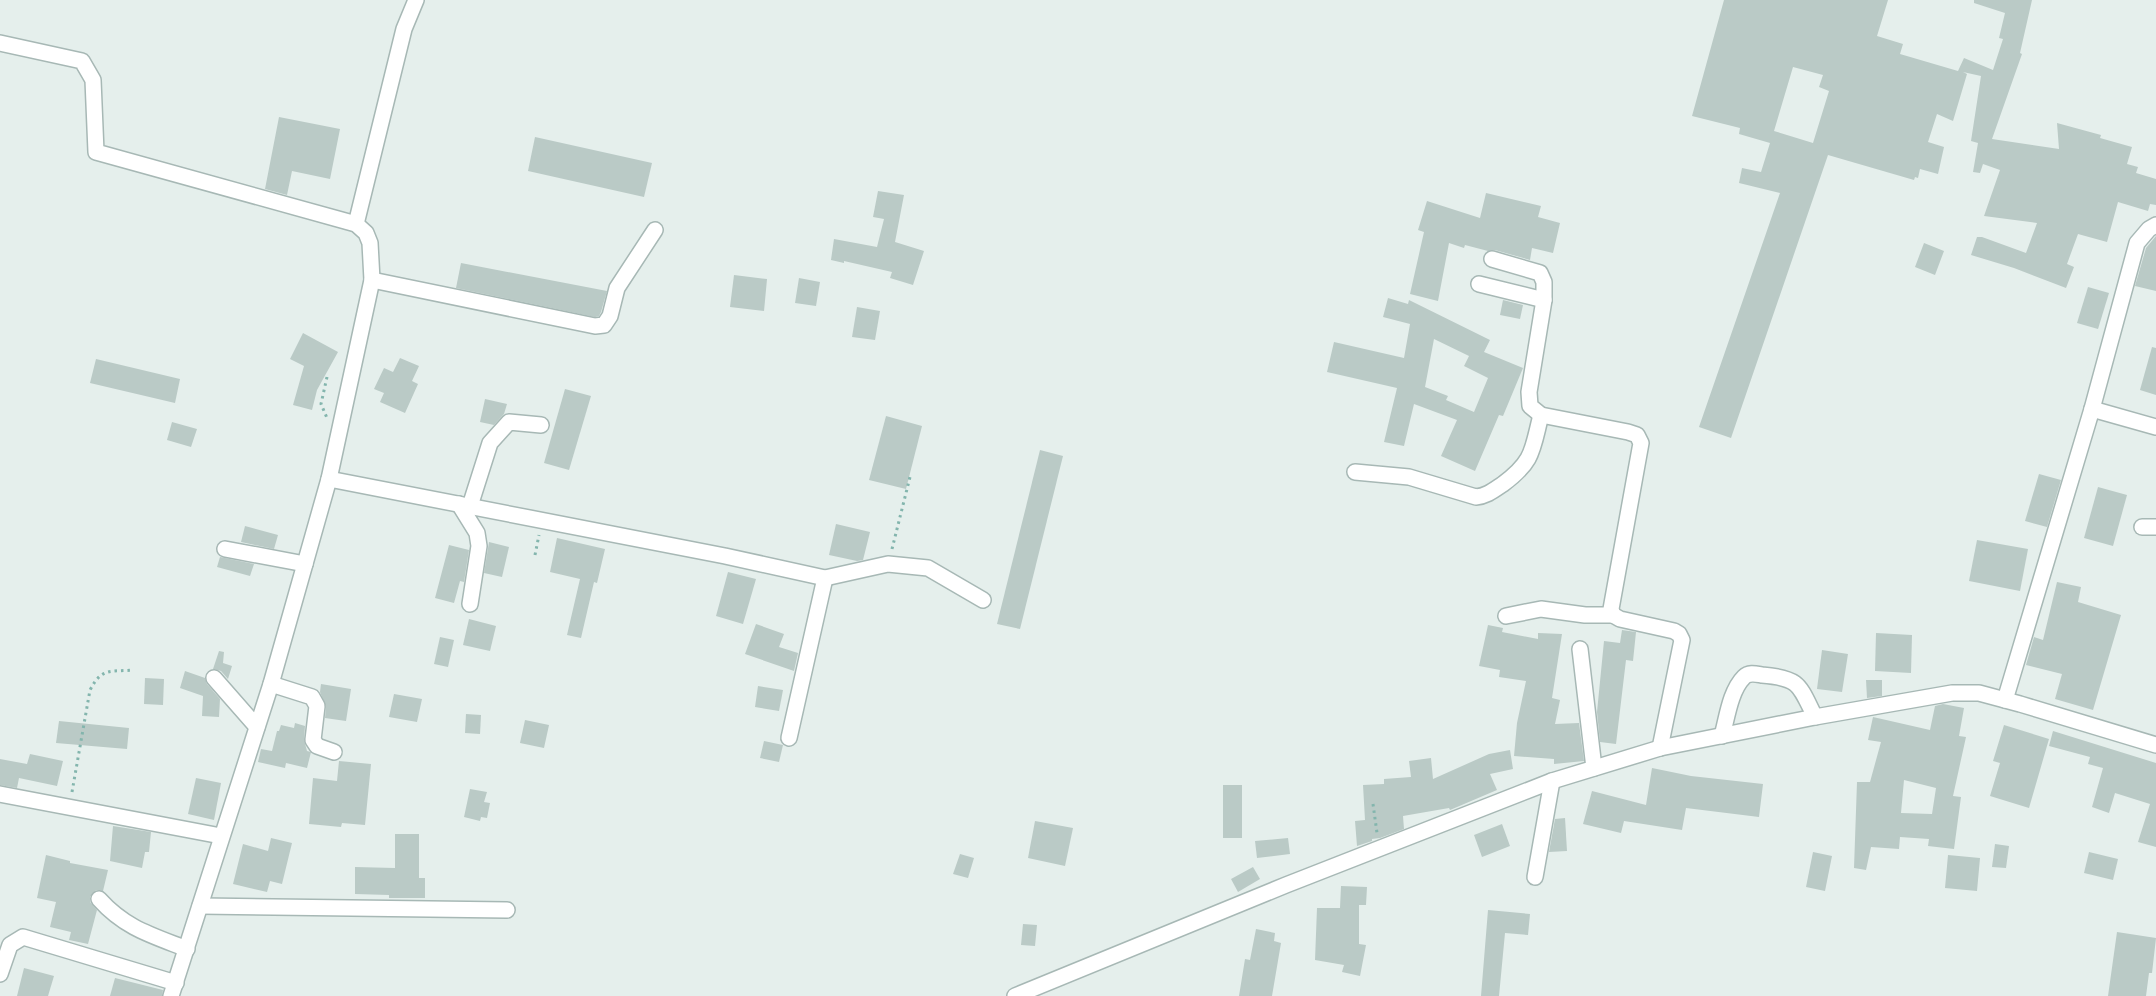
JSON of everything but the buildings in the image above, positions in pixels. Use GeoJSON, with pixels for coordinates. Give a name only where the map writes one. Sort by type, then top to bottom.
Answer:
{"type":"FeatureCollection","features":[{"type":"Feature","properties":{"kind":"street"},"geometry":{"type":"LineString","coordinates":[[356,224],[404,29],[416,0]]}},
{"type":"Feature","properties":{"kind":"street"},"geometry":{"type":"LineString","coordinates":[[0,44],[82,61],[93,80],[96,152],[356,224],[366,233],[370,243],[372,280],[329,479],[271,684],[221,836],[174,989],[23,937],[10,944],[1,965]]}},
{"type":"Feature","properties":{"kind":"street"},"geometry":{"type":"LineString","coordinates":[[2005,700],[2092,409],[2137,243],[2156,225]]}},
{"type":"Feature","properties":{"kind":"street"},"geometry":{"type":"LineString","coordinates":[[372,280],[595,326],[604,325],[610,316],[618,288],[655,230]]}},
{"type":"Feature","properties":{"kind":"street"},"geometry":{"type":"LineString","coordinates":[[1492,259],[1540,273],[1544,282],[1544,300],[1529,392],[1530,406],[1541,415],[1628,432],[1636,435],[1641,443],[1611,609],[1613,615]]}},
{"type":"Feature","properties":{"kind":"street"},"geometry":{"type":"LineString","coordinates":[[1479,284],[1544,300]]}},
{"type":"Feature","properties":{"kind":"street"},"geometry":{"type":"LineString","coordinates":[[2092,409],[2156,427]]}},
{"type":"Feature","properties":{"kind":"street"},"geometry":{"type":"LineString","coordinates":[[1355,472],[1409,477],[1476,497],[1486,496],[1525,466],[1530,458],[1541,415]]}},
{"type":"Feature","properties":{"kind":"street"},"geometry":{"type":"LineString","coordinates":[[470,604],[479,546],[478,532],[465,505],[490,443],[499,432],[509,422],[541,424]]}},
{"type":"Feature","properties":{"kind":"street"},"geometry":{"type":"LineString","coordinates":[[329,479],[725,556],[825,578],[888,564],[928,568],[983,600]]}},
{"type":"Feature","properties":{"kind":"street"},"geometry":{"type":"LineString","coordinates":[[225,549],[305,564]]}},
{"type":"Feature","properties":{"kind":"street"},"geometry":{"type":"LineString","coordinates":[[789,738],[825,578]]}},
{"type":"Feature","properties":{"kind":"street"},"geometry":{"type":"LineString","coordinates":[[1506,616],[1541,609],[1585,615],[1613,615],[1620,619],[1674,631],[1679,634],[1682,640],[1660,748]]}},
{"type":"Feature","properties":{"kind":"street"},"geometry":{"type":"LineString","coordinates":[[1580,649],[1594,768]]}},
{"type":"Feature","properties":{"kind":"street"},"geometry":{"type":"LineString","coordinates":[[1722,736],[1738,686],[1744,676],[1750,673],[1782,676],[1793,680],[1801,688],[1815,717]]}},
{"type":"Feature","properties":{"kind":"street"},"geometry":{"type":"LineString","coordinates":[[214,678],[257,727]]}},
{"type":"Feature","properties":{"kind":"street"},"geometry":{"type":"LineString","coordinates":[[271,684],[312,697],[317,706],[313,740],[317,746],[334,752]]}},
{"type":"Feature","properties":{"kind":"street"},"geometry":{"type":"LineString","coordinates":[[1015,996],[1552,781],[1660,748],[1815,717],[1952,693],[1979,693],[2156,745]]}},
{"type":"Feature","properties":{"kind":"street"},"geometry":{"type":"LineString","coordinates":[[1535,877],[1552,781]]}},
{"type":"Feature","properties":{"kind":"street"},"geometry":{"type":"LineString","coordinates":[[0,794],[221,836]]}},
{"type":"Feature","properties":{"kind":"street"},"geometry":{"type":"LineString","coordinates":[[99,899],[113,914],[132,927],[187,949]]}},
{"type":"Feature","properties":{"kind":"street"},"geometry":{"type":"LineString","coordinates":[[200,906],[507,910]]}},
{"type":"Feature","properties":{"kind":"path"},"geometry":{"type":"LineString","coordinates":[[327,377],[321,404],[323,412],[328,419],[341,425]]}},
{"type":"Feature","properties":{"kind":"path"},"geometry":{"type":"LineString","coordinates":[[888,564],[910,477]]}},
{"type":"Feature","properties":{"kind":"path"},"geometry":{"type":"LineString","coordinates":[[69,806],[90,690],[102,673],[134,670]]}},
{"type":"Feature","properties":{"kind":"path"},"geometry":{"type":"LineString","coordinates":[[1373,804],[1379,849]]}}]}
